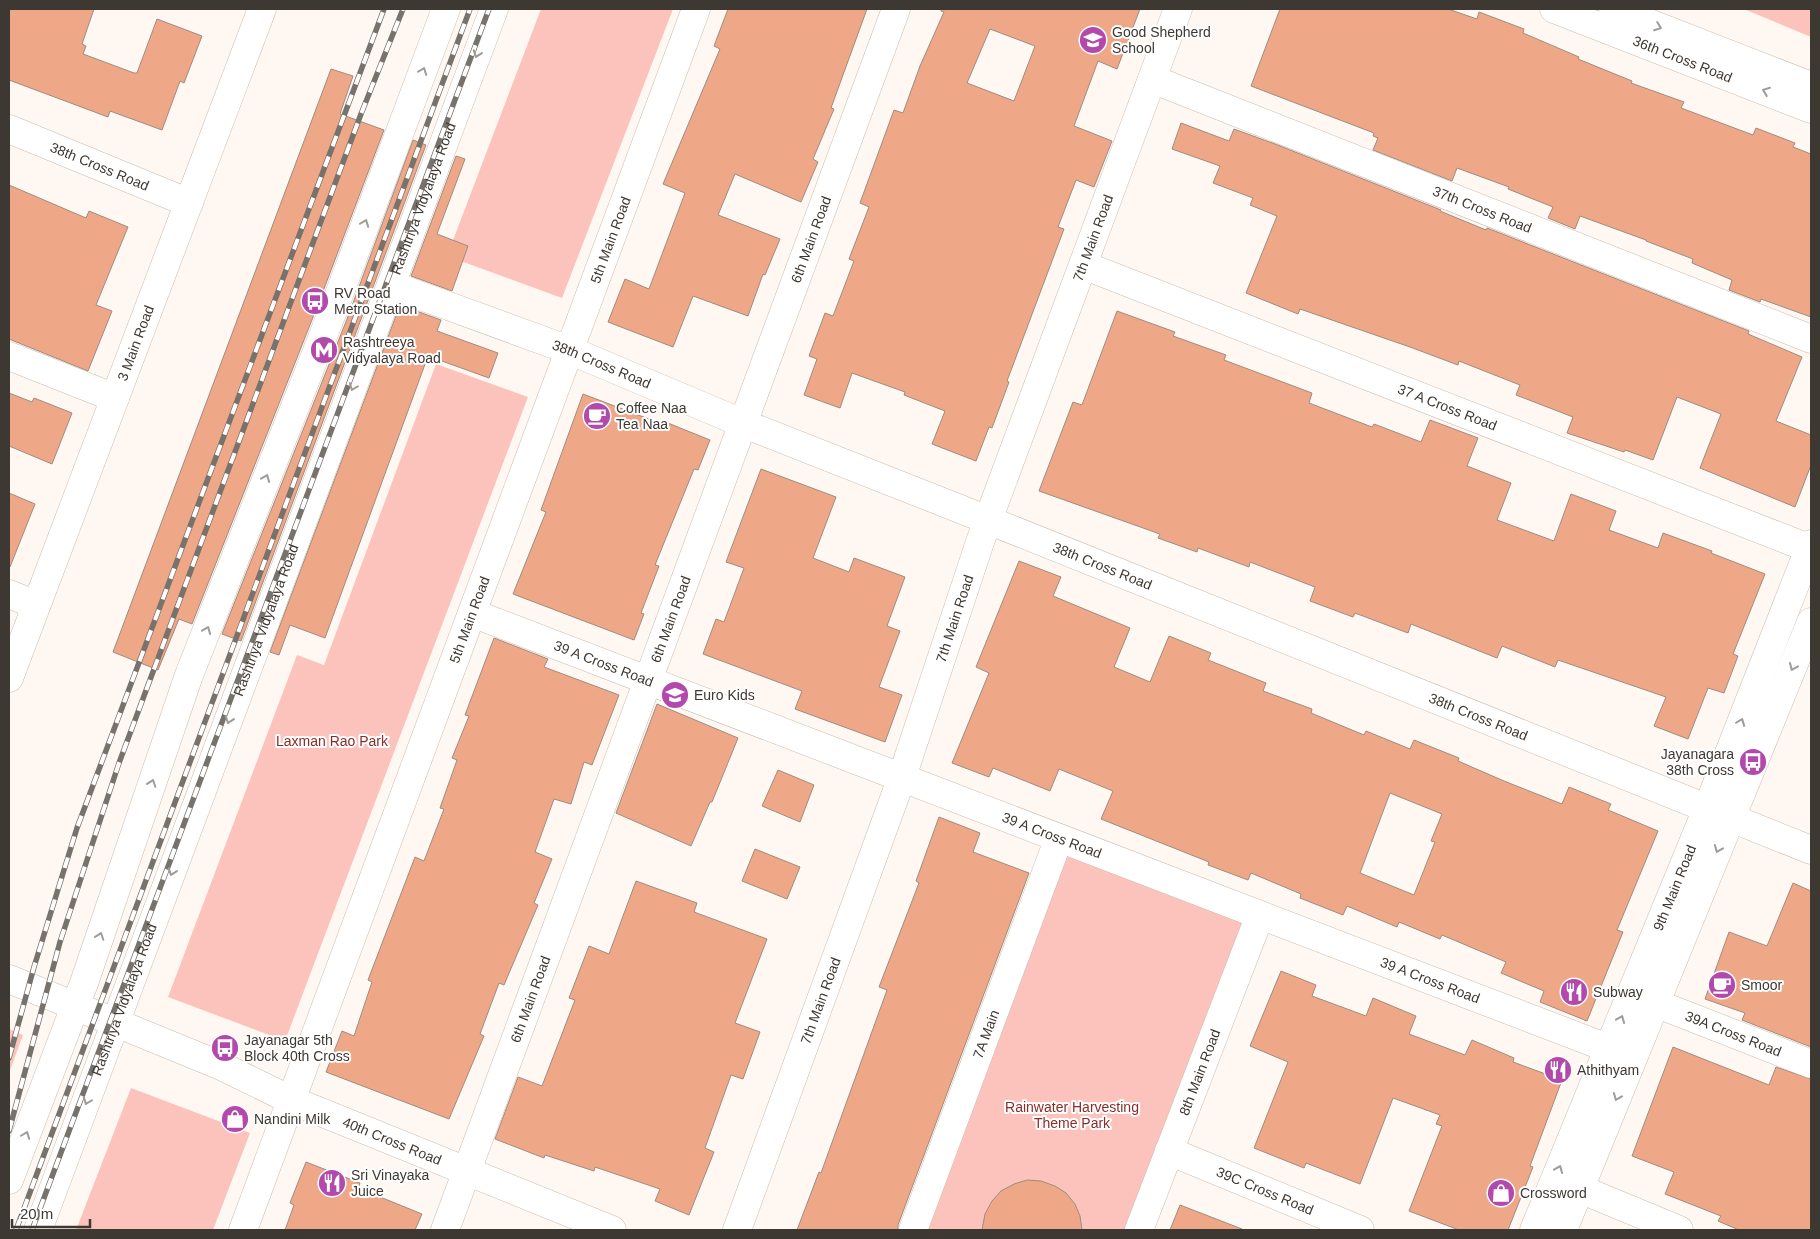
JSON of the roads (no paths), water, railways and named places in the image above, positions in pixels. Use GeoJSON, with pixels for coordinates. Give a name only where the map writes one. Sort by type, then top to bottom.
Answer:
{"type":"FeatureCollection","features":[{"type":"Feature","properties":{"kind":"street"},"geometry":{"type":"LineString","coordinates":[[9,1180],[76,1006],[189,675],[334,308],[446,9]]}},
{"type":"Feature","properties":{"kind":"street","name":"Rashtriya Vidyalaya Road"},"geometry":{"type":"LineString","coordinates":[[38,1230],[494,9]]}},
{"type":"Feature","properties":{"kind":"street","name":"5th Main Road"},"geometry":{"type":"LineString","coordinates":[[243,1230],[696,9]]}},
{"type":"Feature","properties":{"kind":"street","name":"6th Main Road"},"geometry":{"type":"LineString","coordinates":[[445,1230],[896,9]]}},
{"type":"Feature","properties":{"kind":"street","name":"7th Main Road"},"geometry":{"type":"LineString","coordinates":[[737,1230],[902,777],[988,520],[1178,9]]}},
{"type":"Feature","properties":{"kind":"street","name":"36th Cross Road"},"geometry":{"type":"LineString","coordinates":[[1554,9],[1593,16],[1811,109]]}},
{"type":"Feature","properties":{"kind":"street","name":"36th Cross Road"},"geometry":{"type":"LineString","coordinates":[[1613,9],[1811,86]]}},
{"type":"Feature","properties":{"kind":"street","name":"3 Main Road"},"geometry":{"type":"LineString","coordinates":[[9,678],[189,202],[254,11]]}},
{"type":"Feature","properties":{"kind":"street","name":"37th Cross Road"},"geometry":{"type":"LineString","coordinates":[[1152,79],[1811,339]]}},
{"type":"Feature","properties":{"kind":"street","name":"38th Cross Road"},"geometry":{"type":"LineString","coordinates":[[9,129],[189,202]]}},
{"type":"Feature","properties":{"kind":"street","name":"37 A Cross Road"},"geometry":{"type":"LineString","coordinates":[[1083,265],[1811,547]]}},
{"type":"Feature","properties":{"kind":"street","name":"38th Cross Road"},"geometry":{"type":"LineString","coordinates":[[391,285],[569,350],[742,423],[1811,850]]}},
{"type":"Feature","properties":{"kind":"street"},"geometry":{"type":"LineString","coordinates":[[9,356],[115,398]]}},
{"type":"Feature","properties":{"kind":"street","name":"9th Main Road"},"geometry":{"type":"LineString","coordinates":[[1564,1230],[1580,1189],[1621,1053],[1655,1003],[1811,547]]}},
{"type":"Feature","properties":{"kind":"street"},"geometry":{"type":"LineString","coordinates":[[9,594],[36,605]]}},
{"type":"Feature","properties":{"kind":"street","name":"39 A Cross Road"},"geometry":{"type":"LineString","coordinates":[[472,613],[1621,1053]]}},
{"type":"Feature","properties":{"kind":"street","name":"9th Main Road"},"geometry":{"type":"LineString","coordinates":[[1534,1230],[1621,1053],[1719,813],[1811,622]]}},
{"type":"Feature","properties":{"kind":"street","name":"7A Main"},"geometry":{"type":"LineString","coordinates":[[913,1230],[1059,838]]}},
{"type":"Feature","properties":{"kind":"street","name":"8th Main Road"},"geometry":{"type":"LineString","coordinates":[[1139,1230],[1260,915]]}},
{"type":"Feature","properties":{"kind":"street","name":"40th Cross Road"},"geometry":{"type":"LineString","coordinates":[[9,979],[219,1065],[291,1100],[612,1230]]}},
{"type":"Feature","properties":{"kind":"street","name":"39A Cross Road"},"geometry":{"type":"LineString","coordinates":[[1655,1003],[1811,1064]]}},
{"type":"Feature","properties":{"kind":"street","name":"39C Cross Road"},"geometry":{"type":"LineString","coordinates":[[1169,1151],[1360,1230]]}},
{"type":"Feature","properties":{"kind":"street"},"geometry":{"type":"LineString","coordinates":[[1580,1189],[1678,1230]]}},
{"type":"Feature","properties":{"kind":"railway"},"geometry":{"type":"LineString","coordinates":[[9,1058],[34,967],[77,828],[384,9]]}},
{"type":"Feature","properties":{"kind":"railway"},"geometry":{"type":"LineString","coordinates":[[9,1131],[60,942],[119,763],[361,114],[403,9]]}},
{"type":"Feature","properties":{"kind":"railway"},"geometry":{"type":"LineString","coordinates":[[16,1230],[470,9]]}},
{"type":"Feature","properties":{"kind":"railway"},"geometry":{"type":"LineString","coordinates":[[32,1230],[489,9]]}},
{"type":"Feature","properties":{"kind":"place","name":"Good Shepherd School"},"geometry":{"type":"Point","coordinates":[1093,40]}},
{"type":"Feature","properties":{"kind":"place","name":"RV Road Metro Station"},"geometry":{"type":"Point","coordinates":[315,301]}},
{"type":"Feature","properties":{"kind":"place","name":"Rashtreeya Vidyalaya Road"},"geometry":{"type":"Point","coordinates":[324,350]}},
{"type":"Feature","properties":{"kind":"place","name":"Coffee Naa Tea Naa"},"geometry":{"type":"Point","coordinates":[597,416]}},
{"type":"Feature","properties":{"kind":"place","name":"Euro Kids"},"geometry":{"type":"Point","coordinates":[675,695]}},
{"type":"Feature","properties":{"kind":"place","name":"Jayanagara 38th Cross"},"geometry":{"type":"Point","coordinates":[1753,762]}},
{"type":"Feature","properties":{"kind":"place","name":"Smoor"},"geometry":{"type":"Point","coordinates":[1722,985]}},
{"type":"Feature","properties":{"kind":"place","name":"Subway"},"geometry":{"type":"Point","coordinates":[1574,992]}},
{"type":"Feature","properties":{"kind":"place","name":"Jayanagar 5th Block 40th Cross"},"geometry":{"type":"Point","coordinates":[225,1048]}},
{"type":"Feature","properties":{"kind":"place","name":"Athithyam"},"geometry":{"type":"Point","coordinates":[1558,1070]}},
{"type":"Feature","properties":{"kind":"place","name":"Nandini Milk"},"geometry":{"type":"Point","coordinates":[235,1119]}},
{"type":"Feature","properties":{"kind":"place","name":"Sri Vinayaka Juice"},"geometry":{"type":"Point","coordinates":[332,1183]}},
{"type":"Feature","properties":{"kind":"place","name":"Crossword"},"geometry":{"type":"Point","coordinates":[1501,1193]}},
{"type":"Feature","properties":{"kind":"park label","name":"Laxman Rao Park"},"geometry":{"type":"Point","coordinates":[332,741]}},
{"type":"Feature","properties":{"kind":"park label","name":"Rainwater Harvesting Theme Park"},"geometry":{"type":"Point","coordinates":[1072,1116]}}]}
